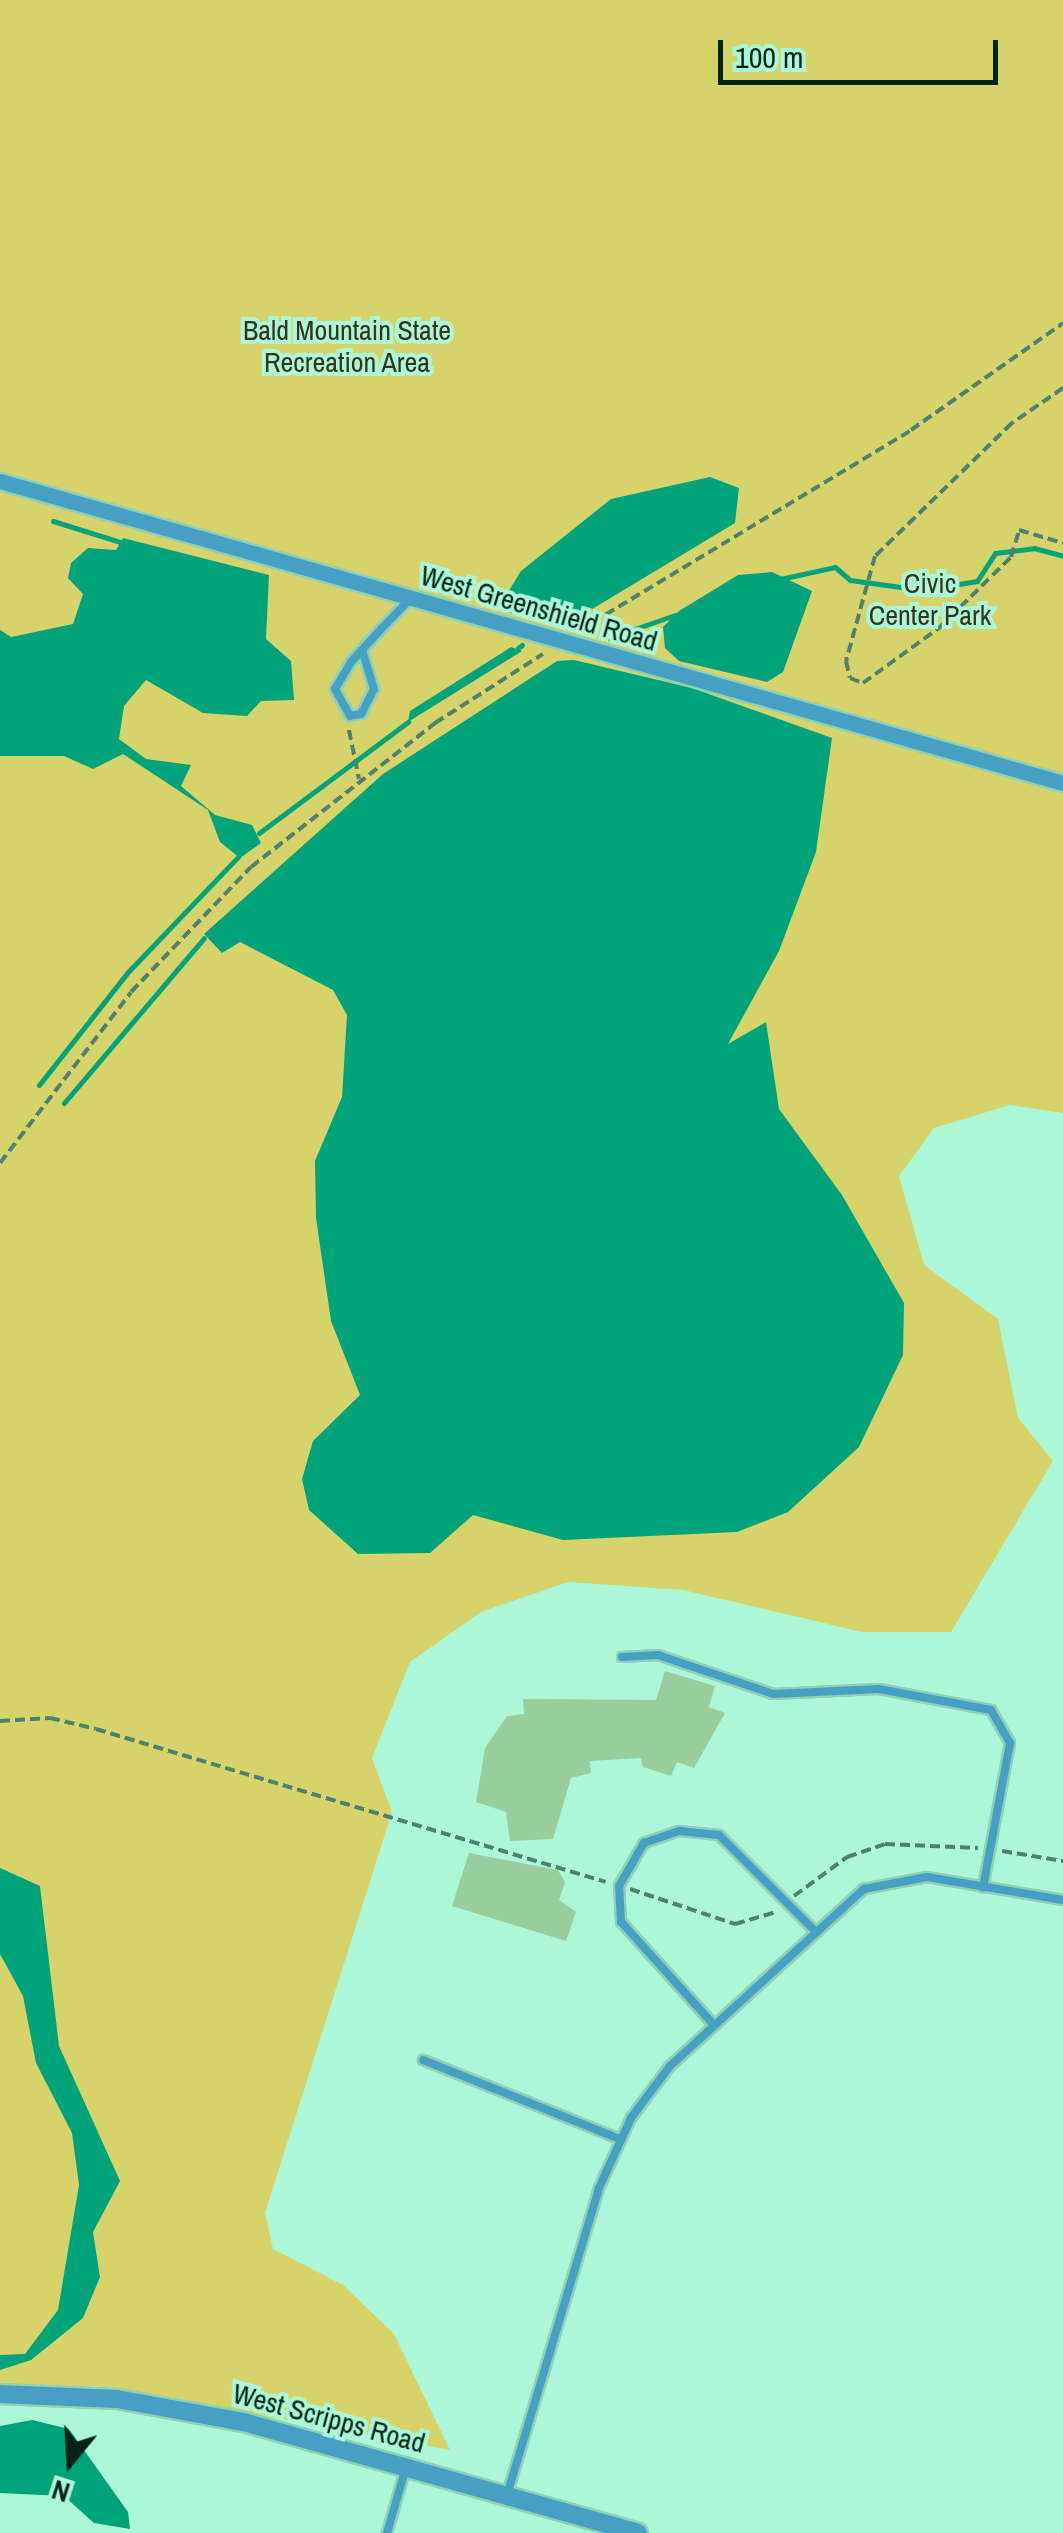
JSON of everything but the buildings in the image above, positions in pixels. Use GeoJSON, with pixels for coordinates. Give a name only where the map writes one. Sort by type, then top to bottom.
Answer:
{"type":"FeatureCollection","features":[{"type":"Feature","properties":{"kind":"street","name":"West Greenshield Road"},"geometry":{"type":"LineString","coordinates":[[0,481],[1063,782]]}},
{"type":"Feature","properties":{"kind":"street","name":"West Scripps Road"},"geometry":{"type":"LineString","coordinates":[[0,2394],[208,2415],[638,2533]]}},
{"type":"Feature","properties":{"kind":"lane"},"geometry":{"type":"LineString","coordinates":[[362,650],[374,688],[361,714],[350,716],[335,689],[362,650],[412,596]]}},
{"type":"Feature","properties":{"kind":"lane"},"geometry":{"type":"LineString","coordinates":[[622,1656],[658,1656],[773,1694],[879,1690],[990,1710],[1010,1743],[983,1886]]}},
{"type":"Feature","properties":{"kind":"lane"},"geometry":{"type":"LineString","coordinates":[[714,2024],[621,1922],[619,1886],[644,1843],[679,1830],[718,1835],[812,1929]]}},
{"type":"Feature","properties":{"kind":"lane"},"geometry":{"type":"LineString","coordinates":[[507,2496],[620,2139],[658,2080],[812,1929],[884,1882],[983,1886],[1063,1900]]}},
{"type":"Feature","properties":{"kind":"lane"},"geometry":{"type":"LineString","coordinates":[[423,2060],[620,2139]]}},
{"type":"Feature","properties":{"kind":"lane"},"geometry":{"type":"LineString","coordinates":[[387,2533],[406,2467]]}},
{"type":"Feature","properties":{"kind":"path"},"geometry":{"type":"LineString","coordinates":[[0,1163],[190,928],[360,779],[562,641],[910,430],[1063,324]]}},
{"type":"Feature","properties":{"kind":"path"},"geometry":{"type":"LineString","coordinates":[[1063,388],[1012,423],[875,556],[846,661],[850,678],[863,682],[938,628],[1011,556],[1019,530],[1063,543]]}},
{"type":"Feature","properties":{"kind":"path"},"geometry":{"type":"LineString","coordinates":[[350,716],[360,779]]}},
{"type":"Feature","properties":{"kind":"path"},"geometry":{"type":"LineString","coordinates":[[0,1721],[50,1718],[96,1730],[607,1882]]}},
{"type":"Feature","properties":{"kind":"path"},"geometry":{"type":"LineString","coordinates":[[801,1891],[846,1857],[885,1844],[976,1848]]}},
{"type":"Feature","properties":{"kind":"path"},"geometry":{"type":"LineString","coordinates":[[1003,1851],[1063,1861]]}},
{"type":"Feature","properties":{"kind":"path"},"geometry":{"type":"LineString","coordinates":[[632,1890],[740,1925],[779,1910]]}},
{"type":"Feature","properties":{"kind":"green space"},"geometry":{"type":"Polygon","coordinates":[[[0,0],[1063,0],[1063,774],[606,645],[584,658],[1063,791],[1063,1113],[1010,1105],[934,1128],[899,1176],[924,1265],[998,1319],[1018,1418],[1053,1461],[951,1632],[862,1632],[683,1590],[568,1582],[481,1612],[410,1662],[372,1758],[392,1812],[265,2213],[273,2249],[343,2285],[394,2334],[450,2450],[110,2387],[0,2384],[0,0]]]}},
{"type":"Feature","properties":{"kind":"shaded area"},"geometry":{"type":"Polygon","coordinates":[[[710,477],[739,488],[735,523],[564,626],[508,612],[505,597],[521,571],[611,499],[710,477]]]}},
{"type":"Feature","properties":{"kind":"shaded area"},"geometry":{"type":"Polygon","coordinates":[[[123,538],[269,575],[266,639],[291,661],[294,700],[261,701],[247,716],[203,713],[146,680],[124,706],[119,739],[146,759],[191,765],[181,786],[215,815],[252,825],[261,843],[240,858],[220,842],[208,810],[123,754],[93,769],[64,756],[0,756],[0,630],[11,637],[73,624],[83,594],[68,578],[71,563],[88,548],[116,550],[123,538]]]}},
{"type":"Feature","properties":{"kind":"shaded area"},"geometry":{"type":"Polygon","coordinates":[[[772,572],[812,591],[783,672],[767,682],[679,661],[665,648],[663,627],[679,611],[738,575],[772,572]]]}},
{"type":"Feature","properties":{"kind":"shaded area"},"geometry":{"type":"Polygon","coordinates":[[[511,647],[522,651],[408,722],[410,711],[511,647]]]}},
{"type":"Feature","properties":{"kind":"shaded area"},"geometry":{"type":"Polygon","coordinates":[[[574,660],[692,688],[832,738],[816,852],[779,951],[728,1044],[766,1022],[779,1109],[842,1195],[904,1303],[903,1355],[859,1447],[788,1512],[737,1532],[563,1540],[473,1515],[430,1553],[358,1554],[309,1510],[302,1479],[313,1441],[360,1395],[331,1321],[316,1218],[315,1161],[342,1097],[347,1015],[333,990],[240,942],[222,953],[204,934],[383,774],[557,661],[574,660]]]}},
{"type":"Feature","properties":{"kind":"shaded area"},"geometry":{"type":"Polygon","coordinates":[[[0,1868],[40,1886],[59,2046],[120,2181],[93,2232],[100,2277],[83,2318],[31,2360],[0,2370],[0,2355],[25,2354],[58,2310],[79,2185],[72,2133],[36,2063],[23,1996],[0,1954],[0,1868]]]}},
{"type":"Feature","properties":{"kind":"shaded area"},"geometry":{"type":"Polygon","coordinates":[[[32,2420],[69,2429],[128,2512],[130,2529],[94,2523],[64,2496],[0,2493],[0,2426],[32,2420]]]}},
{"type":"Feature","properties":{"kind":"waterway"},"geometry":{"type":"LineString","coordinates":[[53,521],[120,542]]}},
{"type":"Feature","properties":{"kind":"waterway"},"geometry":{"type":"LineString","coordinates":[[780,579],[835,567],[850,580],[922,590],[977,581],[995,553],[1034,548],[1063,556]]}},
{"type":"Feature","properties":{"kind":"waterway"},"geometry":{"type":"LineString","coordinates":[[606,639],[675,615]]}},
{"type":"Feature","properties":{"kind":"waterway"},"geometry":{"type":"LineString","coordinates":[[518,648],[522,645]]}},
{"type":"Feature","properties":{"kind":"waterway"},"geometry":{"type":"LineString","coordinates":[[259,833],[408,722]]}},
{"type":"Feature","properties":{"kind":"waterway"},"geometry":{"type":"LineString","coordinates":[[39,1085],[127,973],[238,857]]}},
{"type":"Feature","properties":{"kind":"waterway"},"geometry":{"type":"LineString","coordinates":[[64,1103],[204,938]]}},
{"type":"Feature","properties":{"kind":"park label","name":"Bald Mountain State Recreation Area"},"geometry":{"type":"Point","coordinates":[347,346]}},
{"type":"Feature","properties":{"kind":"park label","name":"Civic Center Park"},"geometry":{"type":"Point","coordinates":[930,599]}}]}
